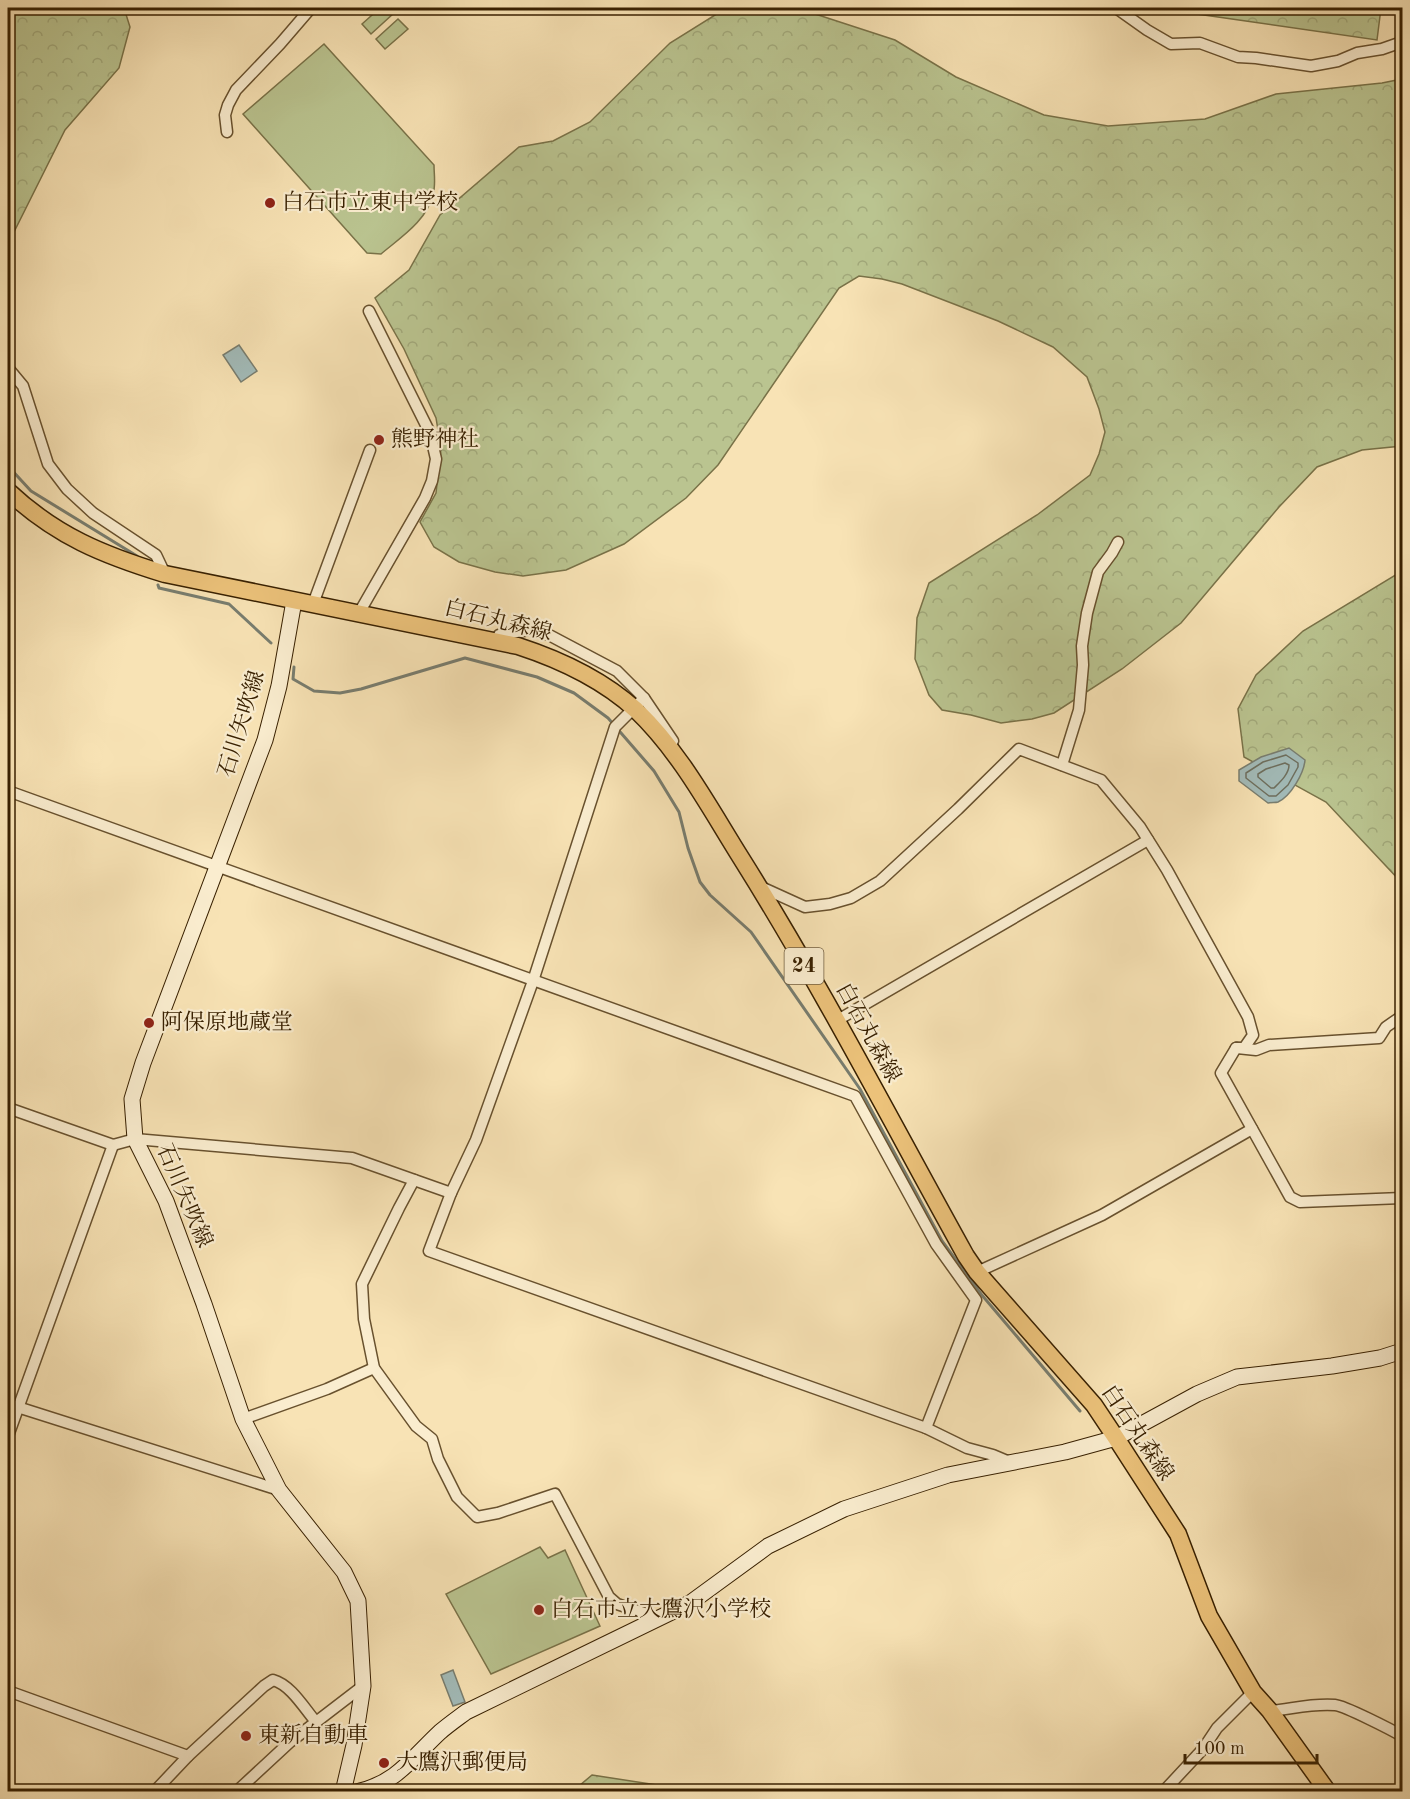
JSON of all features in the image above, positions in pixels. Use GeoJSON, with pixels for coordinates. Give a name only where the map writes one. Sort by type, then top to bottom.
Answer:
{"type":"FeatureCollection","features":[{"type":"Feature","properties":{"kind":"main road","name":"白石丸森線"},"geometry":{"type":"LineString","coordinates":[[8,491],[49,524],[94,550],[165,574],[518,646],[562,661],[639,703],[678,759],[758,886],[836,1021],[966,1256],[977,1272],[1094,1405],[1178,1534],[1209,1616],[1253,1692],[1328,1791]]}},
{"type":"Feature","properties":{"kind":"main road","name":"石川矢吹線"},"geometry":{"type":"LineString","coordinates":[[294,601],[279,686],[265,740],[143,1063],[132,1099],[135,1140],[166,1201],[243,1419],[279,1490],[344,1572],[358,1601],[363,1686],[354,1745],[343,1791]]}},
{"type":"Feature","properties":{"kind":"main road"},"geometry":{"type":"LineString","coordinates":[[356,1791],[370,1789],[391,1779],[441,1731],[466,1712],[690,1603],[768,1546],[844,1509],[948,1475],[1065,1452],[1116,1438],[1197,1394],[1237,1377],[1332,1366],[1380,1358],[1402,1351]]}},
{"type":"Feature","properties":{"kind":"street"},"geometry":{"type":"LineString","coordinates":[[227,132],[225,116],[236,90],[311,8]]}},
{"type":"Feature","properties":{"kind":"street"},"geometry":{"type":"LineString","coordinates":[[1116,8],[1171,44],[1200,43],[1238,57],[1311,66],[1338,61],[1357,53],[1382,49],[1402,42]]}},
{"type":"Feature","properties":{"kind":"street"},"geometry":{"type":"LineString","coordinates":[[359,613],[425,498],[432,481],[436,459],[430,433],[369,311]]}},
{"type":"Feature","properties":{"kind":"street"},"geometry":{"type":"LineString","coordinates":[[8,368],[22,386],[48,464],[54,473],[67,489],[93,513],[156,555],[165,574]]}},
{"type":"Feature","properties":{"kind":"street"},"geometry":{"type":"LineString","coordinates":[[313,604],[370,450]]}},
{"type":"Feature","properties":{"kind":"street"},"geometry":{"type":"LineString","coordinates":[[1062,765],[1079,710],[1083,665],[1082,646],[1087,614],[1098,572],[1118,542]]}},
{"type":"Feature","properties":{"kind":"street"},"geometry":{"type":"LineString","coordinates":[[639,703],[618,725],[533,981],[476,1140],[451,1193],[429,1251],[926,1428],[967,1448],[1012,1463]]}},
{"type":"Feature","properties":{"kind":"street"},"geometry":{"type":"LineString","coordinates":[[758,886],[805,907],[830,904],[851,898],[880,881],[1019,749],[1101,780],[1140,827],[1167,870],[1248,1017],[1253,1035],[1244,1048],[1236,1048]]}},
{"type":"Feature","properties":{"kind":"street"},"geometry":{"type":"LineString","coordinates":[[8,791],[855,1096],[936,1244],[976,1300],[926,1428]]}},
{"type":"Feature","properties":{"kind":"street"},"geometry":{"type":"LineString","coordinates":[[836,1021],[1148,840]]}},
{"type":"Feature","properties":{"kind":"street"},"geometry":{"type":"LineString","coordinates":[[1236,1048],[1256,1050],[1269,1045],[1379,1038],[1386,1027],[1402,1016]]}},
{"type":"Feature","properties":{"kind":"street"},"geometry":{"type":"LineString","coordinates":[[1236,1048],[1221,1073],[1290,1197],[1296,1201],[1402,1198]]}},
{"type":"Feature","properties":{"kind":"street"},"geometry":{"type":"LineString","coordinates":[[8,1108],[113,1146],[135,1140],[352,1158],[451,1193]]}},
{"type":"Feature","properties":{"kind":"street"},"geometry":{"type":"LineString","coordinates":[[977,1272],[1102,1215],[1252,1129]]}},
{"type":"Feature","properties":{"kind":"street"},"geometry":{"type":"LineString","coordinates":[[8,1436],[13,1405],[113,1146]]}},
{"type":"Feature","properties":{"kind":"street"},"geometry":{"type":"LineString","coordinates":[[414,1180],[363,1284],[364,1319],[374,1368],[416,1426],[432,1439],[438,1459],[457,1497],[477,1517],[498,1513],[555,1494],[609,1597],[617,1604],[650,1615],[652,1622]]}},
{"type":"Feature","properties":{"kind":"street"},"geometry":{"type":"LineString","coordinates":[[243,1419],[327,1389],[374,1368]]}},
{"type":"Feature","properties":{"kind":"street"},"geometry":{"type":"LineString","coordinates":[[13,1405],[279,1490]]}},
{"type":"Feature","properties":{"kind":"street"},"geometry":{"type":"LineString","coordinates":[[154,1791],[188,1756],[273,1680],[287,1688],[316,1722]]}},
{"type":"Feature","properties":{"kind":"street"},"geometry":{"type":"LineString","coordinates":[[236,1791],[290,1742],[363,1686]]}},
{"type":"Feature","properties":{"kind":"street"},"geometry":{"type":"LineString","coordinates":[[8,1691],[188,1756]]}},
{"type":"Feature","properties":{"kind":"street"},"geometry":{"type":"LineString","coordinates":[[1163,1791],[1203,1749],[1217,1728],[1253,1692]]}},
{"type":"Feature","properties":{"kind":"street"},"geometry":{"type":"LineString","coordinates":[[1270,1712],[1302,1705],[1337,1705],[1402,1736]]}},
{"type":"Feature","properties":{"kind":"green space"},"geometry":{"type":"Polygon","coordinates":[[[124,8],[130,27],[119,68],[65,130],[14,232],[8,249],[8,9],[124,8]]]}},
{"type":"Feature","properties":{"kind":"green space"},"geometry":{"type":"Polygon","coordinates":[[[380,8],[388,8],[394,13],[371,34],[362,24],[380,8]]]}},
{"type":"Feature","properties":{"kind":"green space"},"geometry":{"type":"Polygon","coordinates":[[[746,8],[803,10],[895,40],[956,77],[1044,115],[1108,126],[1205,119],[1276,94],[1402,79],[1402,446],[1362,450],[1317,467],[1279,507],[1181,623],[1122,669],[1054,713],[1032,719],[1001,723],[942,710],[929,695],[915,659],[917,618],[929,583],[1037,515],[1090,475],[1105,432],[1087,377],[1053,347],[998,321],[902,284],[859,276],[839,288],[718,465],[686,498],[624,544],[566,570],[523,576],[495,572],[459,562],[434,547],[420,522],[436,493],[441,448],[436,418],[404,349],[375,298],[409,270],[440,215],[519,147],[553,141],[590,122],[670,43],[723,10],[746,8]]]}},
{"type":"Feature","properties":{"kind":"green space"},"geometry":{"type":"Polygon","coordinates":[[[1182,8],[1381,8],[1377,40],[1190,13],[1182,8]]]}},
{"type":"Feature","properties":{"kind":"green space"},"geometry":{"type":"Polygon","coordinates":[[[398,19],[408,29],[385,49],[376,39],[398,19]]]}},
{"type":"Feature","properties":{"kind":"green space"},"geometry":{"type":"Polygon","coordinates":[[[324,44],[434,165],[435,184],[430,204],[412,228],[381,254],[367,253],[243,114],[324,44]]]}},
{"type":"Feature","properties":{"kind":"green space"},"geometry":{"type":"Polygon","coordinates":[[[1402,571],[1402,883],[1326,802],[1244,757],[1238,709],[1256,675],[1303,631],[1402,571]]]}},
{"type":"Feature","properties":{"kind":"green space"},"geometry":{"type":"Polygon","coordinates":[[[540,1547],[548,1558],[565,1550],[600,1626],[491,1674],[446,1594],[540,1547]]]}},
{"type":"Feature","properties":{"kind":"green space"},"geometry":{"type":"Polygon","coordinates":[[[592,1775],[696,1791],[573,1791],[592,1775]]]}},
{"type":"Feature","properties":{"kind":"water"},"geometry":{"type":"Polygon","coordinates":[[[239,345],[257,371],[241,382],[223,355],[239,345]]]}},
{"type":"Feature","properties":{"kind":"water"},"geometry":{"type":"Polygon","coordinates":[[[1289,748],[1305,760],[1296,784],[1283,799],[1268,803],[1239,781],[1239,770],[1261,757],[1289,748]]]}},
{"type":"Feature","properties":{"kind":"water"},"geometry":{"type":"Polygon","coordinates":[[[453,1670],[465,1702],[453,1706],[441,1675],[453,1670]]]}},
{"type":"Feature","properties":{"kind":"waterway"},"geometry":{"type":"LineString","coordinates":[[8,466],[31,491],[137,556]]}},
{"type":"Feature","properties":{"kind":"waterway"},"geometry":{"type":"LineString","coordinates":[[158,585],[159,588],[229,604],[271,643]]}},
{"type":"Feature","properties":{"kind":"waterway"},"geometry":{"type":"LineString","coordinates":[[294,667],[293,679],[314,691],[340,693],[361,689],[465,658],[537,677],[574,693],[608,718],[654,771],[679,812],[700,882],[710,895],[751,932],[860,1089],[942,1241],[981,1294],[1080,1411]]}},
{"type":"Feature","properties":{"kind":"place","name":"白石市立東中学校"},"geometry":{"type":"Point","coordinates":[270,203]}},
{"type":"Feature","properties":{"kind":"place","name":"熊野神社"},"geometry":{"type":"Point","coordinates":[379,440]}},
{"type":"Feature","properties":{"kind":"place","name":"阿保原地蔵堂"},"geometry":{"type":"Point","coordinates":[149,1023]}},
{"type":"Feature","properties":{"kind":"place","name":"白石市立大鷹沢小学校"},"geometry":{"type":"Point","coordinates":[539,1610]}},
{"type":"Feature","properties":{"kind":"place","name":"東新自動車"},"geometry":{"type":"Point","coordinates":[246,1736]}},
{"type":"Feature","properties":{"kind":"place","name":"大鷹沢郵便局"},"geometry":{"type":"Point","coordinates":[384,1763]}}]}
